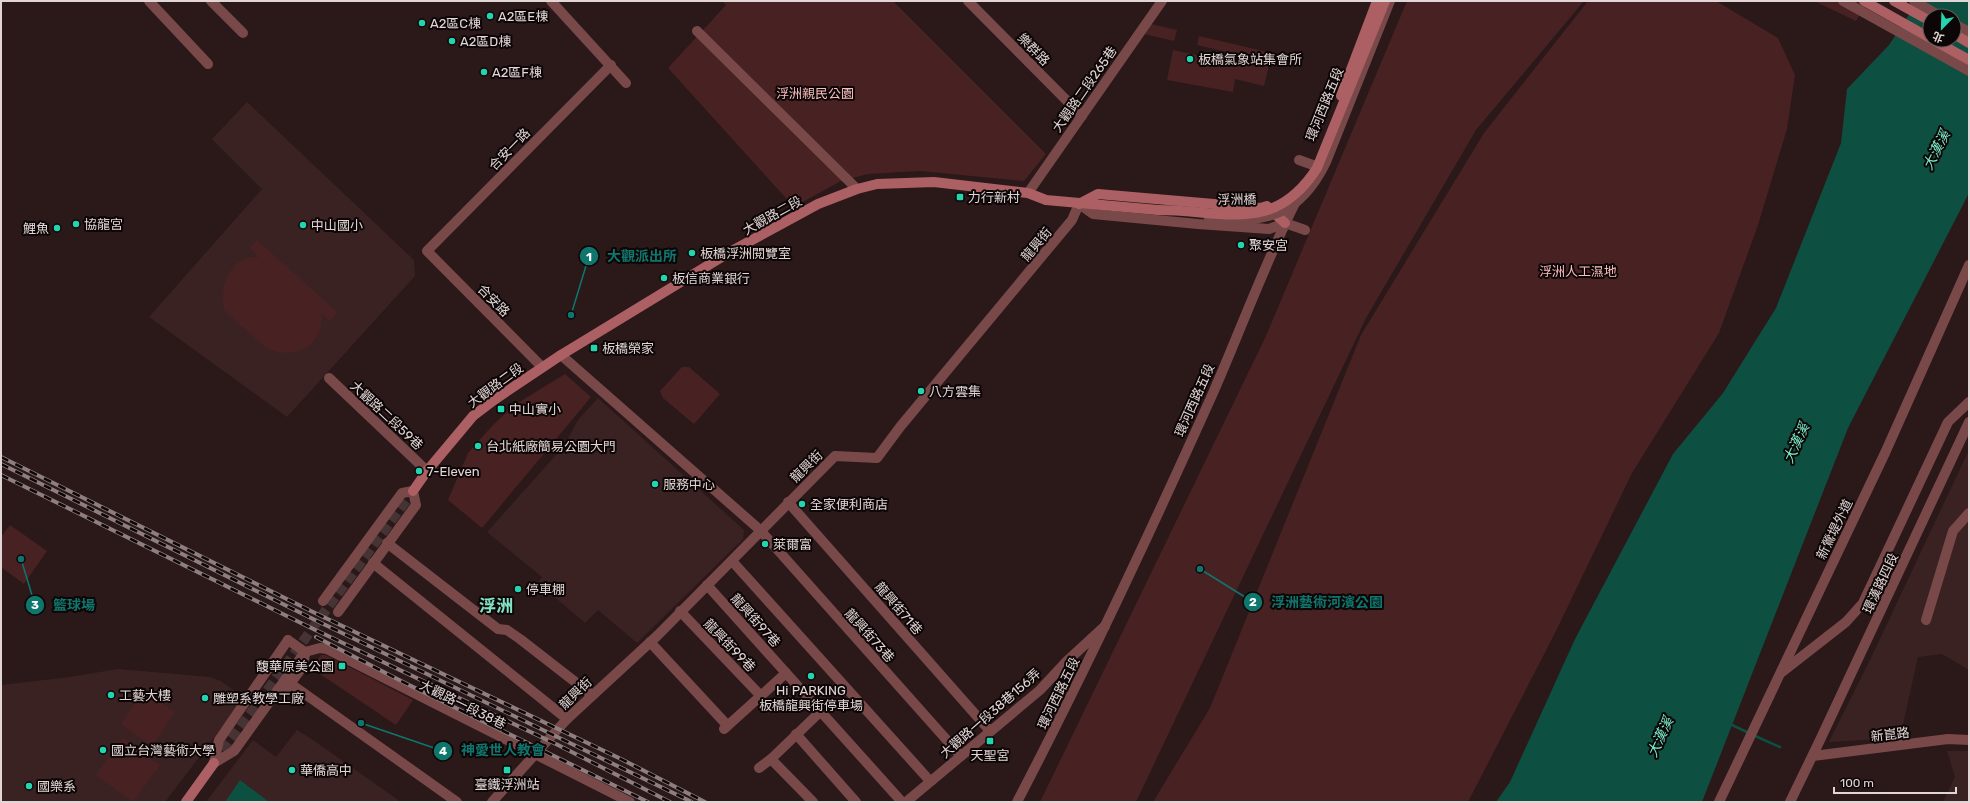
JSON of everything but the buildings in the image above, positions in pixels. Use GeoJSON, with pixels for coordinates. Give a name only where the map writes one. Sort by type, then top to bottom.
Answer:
{"type":"FeatureCollection","features":[{"type":"Feature","properties":{"kind":"main road","name":"環河西路五段"},"geometry":{"type":"LineString","coordinates":[[1305,183],[1377,1]]}},
{"type":"Feature","properties":{"kind":"main road","name":"浮洲橋"},"geometry":{"type":"LineString","coordinates":[[1079,204],[1252,215],[1273,209],[1289,201],[1306,185],[1317,168],[1385,1]]}},
{"type":"Feature","properties":{"kind":"main road"},"geometry":{"type":"LineString","coordinates":[[1864,1],[1922,34]]}},
{"type":"Feature","properties":{"kind":"main road"},"geometry":{"type":"LineString","coordinates":[[1894,1],[1922,17]]}},
{"type":"Feature","properties":{"kind":"main road"},"geometry":{"type":"LineString","coordinates":[[1948,48],[1969,60]]}},
{"type":"Feature","properties":{"kind":"main road","name":"大觀路二段"},"geometry":{"type":"LineString","coordinates":[[413,491],[427,471],[473,416],[542,367],[730,252],[818,204],[857,189],[877,184],[934,182],[1028,193],[1046,200],[1079,204]]}},
{"type":"Feature","properties":{"kind":"main road"},"geometry":{"type":"LineString","coordinates":[[1260,208],[1273,204],[1305,183]]}},
{"type":"Feature","properties":{"kind":"main road"},"geometry":{"type":"LineString","coordinates":[[1079,204],[1098,194],[1260,208],[1275,214],[1285,223]]}},
{"type":"Feature","properties":{"kind":"main road"},"geometry":{"type":"LineString","coordinates":[[186,802],[214,763]]}},
{"type":"Feature","properties":{"kind":"street"},"geometry":{"type":"LineString","coordinates":[[149,1],[208,64]]}},
{"type":"Feature","properties":{"kind":"street"},"geometry":{"type":"LineString","coordinates":[[211,1],[243,33]]}},
{"type":"Feature","properties":{"kind":"street"},"geometry":{"type":"LineString","coordinates":[[551,1],[626,83]]}},
{"type":"Feature","properties":{"kind":"street","name":"樂群路"},"geometry":{"type":"LineString","coordinates":[[968,1],[1082,116]]}},
{"type":"Feature","properties":{"kind":"street","name":"大觀路二段265巷"},"geometry":{"type":"LineString","coordinates":[[1028,193],[1162,1]]}},
{"type":"Feature","properties":{"kind":"street"},"geometry":{"type":"LineString","coordinates":[[1158,210],[1185,216],[1242,221],[1273,216],[1290,207],[1305,195],[1317,181],[1326,162],[1390,1]]}},
{"type":"Feature","properties":{"kind":"street"},"geometry":{"type":"LineString","coordinates":[[1843,1],[1969,71]]}},
{"type":"Feature","properties":{"kind":"street"},"geometry":{"type":"LineString","coordinates":[[1914,1],[1926,8]]}},
{"type":"Feature","properties":{"kind":"street"},"geometry":{"type":"LineString","coordinates":[[696,31],[857,189]]}},
{"type":"Feature","properties":{"kind":"street","name":"合安一路"},"geometry":{"type":"LineString","coordinates":[[427,251],[610,66]]}},
{"type":"Feature","properties":{"kind":"street"},"geometry":{"type":"LineString","coordinates":[[1300,160],[1313,165]]}},
{"type":"Feature","properties":{"kind":"street","name":"環河西路五段"},"geometry":{"type":"LineString","coordinates":[[1017,802],[1106,626],[1213,392],[1285,223],[1305,183]]}},
{"type":"Feature","properties":{"kind":"street"},"geometry":{"type":"LineString","coordinates":[[1079,204],[1093,214],[1269,229],[1285,223],[1305,230]]}},
{"type":"Feature","properties":{"kind":"street","name":"龍興街"},"geometry":{"type":"LineString","coordinates":[[492,802],[566,719],[650,642],[835,456],[877,458],[900,427],[1072,220],[1079,204]]}},
{"type":"Feature","properties":{"kind":"street","name":"合安路"},"geometry":{"type":"LineString","coordinates":[[427,251],[542,367]]}},
{"type":"Feature","properties":{"kind":"street","name":"新鶯堤外道"},"geometry":{"type":"LineString","coordinates":[[1718,802],[1885,453],[1969,265]]}},
{"type":"Feature","properties":{"kind":"street","name":"龍興街73巷"},"geometry":{"type":"LineString","coordinates":[[561,355],[760,530],[961,756]]}},
{"type":"Feature","properties":{"kind":"street","name":"大觀路二段59巷"},"geometry":{"type":"LineString","coordinates":[[329,378],[427,471]]}},
{"type":"Feature","properties":{"kind":"street"},"geometry":{"type":"LineString","coordinates":[[1780,674],[1846,622],[1863,603],[1948,422],[1969,402]]}},
{"type":"Feature","properties":{"kind":"street","name":"環漢路四段"},"geometry":{"type":"LineString","coordinates":[[1790,802],[1813,756],[1969,422]]}},
{"type":"Feature","properties":{"kind":"street"},"geometry":{"type":"LineString","coordinates":[[338,612],[372,563],[416,505],[413,491]]}},
{"type":"Feature","properties":{"kind":"street","name":"大觀路二段"},"geometry":{"type":"LineString","coordinates":[[323,601],[402,493],[413,491]]}},
{"type":"Feature","properties":{"kind":"street","name":"龍興街71巷"},"geometry":{"type":"LineString","coordinates":[[788,502],[990,731]]}},
{"type":"Feature","properties":{"kind":"street"},"geometry":{"type":"LineString","coordinates":[[1926,620],[1954,531],[1969,513]]}},
{"type":"Feature","properties":{"kind":"street"},"geometry":{"type":"LineString","coordinates":[[387,543],[498,629],[507,630],[520,639],[592,695]]}},
{"type":"Feature","properties":{"kind":"street"},"geometry":{"type":"LineString","coordinates":[[732,561],[930,781]]}},
{"type":"Feature","properties":{"kind":"street"},"geometry":{"type":"LineString","coordinates":[[372,563],[566,719]]}},
{"type":"Feature","properties":{"kind":"street","name":"龍興街97巷"},"geometry":{"type":"LineString","coordinates":[[706,585],[902,802]]}},
{"type":"Feature","properties":{"kind":"street","name":"龍興街99巷"},"geometry":{"type":"LineString","coordinates":[[680,611],[761,696]]}},
{"type":"Feature","properties":{"kind":"street","name":"大觀路一段38巷156弄"},"geometry":{"type":"LineString","coordinates":[[906,802],[1040,690],[1066,662],[1106,626]]}},
{"type":"Feature","properties":{"kind":"street"},"geometry":{"type":"LineString","coordinates":[[214,763],[219,740],[288,640],[305,652]]}},
{"type":"Feature","properties":{"kind":"street"},"geometry":{"type":"LineString","coordinates":[[650,642],[726,727],[786,673]]}},
{"type":"Feature","properties":{"kind":"street","name":"大觀路一段38巷"},"geometry":{"type":"LineString","coordinates":[[305,652],[320,648],[328,649],[630,802]]}},
{"type":"Feature","properties":{"kind":"street"},"geometry":{"type":"LineString","coordinates":[[271,700],[277,698],[291,684],[303,666],[305,652]]}},
{"type":"Feature","properties":{"kind":"street"},"geometry":{"type":"LineString","coordinates":[[214,763],[234,751],[305,652]]}},
{"type":"Feature","properties":{"kind":"street"},"geometry":{"type":"LineString","coordinates":[[291,684],[457,802]]}},
{"type":"Feature","properties":{"kind":"street"},"geometry":{"type":"LineString","coordinates":[[759,768],[771,759],[821,711]]}},
{"type":"Feature","properties":{"kind":"street"},"geometry":{"type":"LineString","coordinates":[[796,734],[856,802]]}},
{"type":"Feature","properties":{"kind":"street","name":"新崑路"},"geometry":{"type":"LineString","coordinates":[[1813,756],[1948,739],[1969,740]]}},
{"type":"Feature","properties":{"kind":"street"},"geometry":{"type":"LineString","coordinates":[[771,759],[813,802]]}},
{"type":"Feature","properties":{"kind":"shaded area","name":"中山國小"},"geometry":{"type":"Polygon","coordinates":[[[247,102],[414,260],[415,276],[287,417],[149,317],[262,189],[212,139],[247,102]]]}},
{"type":"Feature","properties":{"kind":"shaded area"},"geometry":{"type":"Polygon","coordinates":[[[598,398],[744,530],[743,539],[637,643],[598,610],[585,623],[538,583],[542,577],[487,532],[564,446],[578,420],[598,398]]]}},
{"type":"Feature","properties":{"kind":"shaded area"},"geometry":{"type":"Polygon","coordinates":[[[1969,450],[1969,670],[1942,654],[1918,657],[1900,738],[1829,742],[1870,660],[1969,450]]]}},
{"type":"Feature","properties":{"kind":"shaded area","name":"國立台灣藝術大學"},"geometry":{"type":"Polygon","coordinates":[[[118,669],[210,677],[221,681],[244,698],[165,802],[1,802],[1,685],[70,677],[118,669]]]}},
{"type":"Feature","properties":{"kind":"shaded area","name":"華僑高中"},"geometry":{"type":"Polygon","coordinates":[[[297,730],[401,802],[206,802],[253,740],[276,757],[297,730]]]}},
{"type":"Feature","properties":{"kind":"shaded area"},"geometry":{"type":"Polygon","coordinates":[[[1947,751],[1969,751],[1969,802],[1943,802],[1955,777],[1947,751]]]}},
{"type":"Feature","properties":{"kind":"green space","name":"浮洲親民公園"},"geometry":{"type":"Polygon","coordinates":[[[722,1],[893,1],[1046,154],[1024,181],[920,171],[868,174],[841,181],[794,207],[668,68],[726,5],[722,1]]]}},
{"type":"Feature","properties":{"kind":"green space"},"geometry":{"type":"Polygon","coordinates":[[[1407,1],[1584,1],[1476,130],[1366,318],[1136,802],[1040,802],[1266,336],[1407,1]]]}},
{"type":"Feature","properties":{"kind":"green space","name":"浮洲人工濕地"},"geometry":{"type":"Polygon","coordinates":[[[1588,1],[1716,1],[1778,38],[1795,75],[1787,129],[1758,225],[1719,333],[1632,473],[1556,631],[1468,802],[1153,802],[1210,708],[1361,335],[1484,133],[1588,1]]]}},
{"type":"Feature","properties":{"kind":"green space"},"geometry":{"type":"Polygon","coordinates":[[[1814,1],[1867,1],[1856,21],[1814,1]]]}},
{"type":"Feature","properties":{"kind":"green space"},"geometry":{"type":"Polygon","coordinates":[[[1151,24],[1177,30],[1174,41],[1144,34],[1151,24]]]}},
{"type":"Feature","properties":{"kind":"green space"},"geometry":{"type":"Polygon","coordinates":[[[1199,36],[1272,53],[1264,86],[1235,79],[1233,92],[1167,80],[1173,50],[1248,66],[1249,57],[1197,45],[1199,36]]]}},
{"type":"Feature","properties":{"kind":"green space"},"geometry":{"type":"Polygon","coordinates":[[[257,240],[337,312],[330,321],[322,314],[318,335],[312,343],[296,352],[276,352],[266,348],[224,310],[223,292],[225,282],[234,266],[249,257],[259,257],[250,248],[257,240]]]}},
{"type":"Feature","properties":{"kind":"green space"},"geometry":{"type":"Polygon","coordinates":[[[682,367],[689,367],[720,394],[694,424],[663,398],[660,391],[682,367]]]}},
{"type":"Feature","properties":{"kind":"green space"},"geometry":{"type":"Polygon","coordinates":[[[565,374],[591,397],[482,528],[448,500],[468,453],[492,426],[513,406],[565,374]]]}},
{"type":"Feature","properties":{"kind":"green space"},"geometry":{"type":"Polygon","coordinates":[[[10,525],[47,551],[24,584],[1,567],[1,537],[10,525]]]}},
{"type":"Feature","properties":{"kind":"green space"},"geometry":{"type":"Polygon","coordinates":[[[321,655],[326,655],[413,700],[396,725],[311,668],[321,655]]]}},
{"type":"Feature","properties":{"kind":"green space"},"geometry":{"type":"Polygon","coordinates":[[[143,690],[175,712],[152,746],[121,724],[143,690]]]}},
{"type":"Feature","properties":{"kind":"green space"},"geometry":{"type":"Polygon","coordinates":[[[123,738],[160,765],[133,802],[96,775],[123,738]]]}},
{"type":"Feature","properties":{"kind":"water","name":"大漢溪"},"geometry":{"type":"Polygon","coordinates":[[[1918,1],[1969,1],[1969,193],[1848,428],[1702,802],[1496,802],[1510,782],[1575,639],[1673,454],[1723,393],[1776,308],[1841,143],[1847,89],[1889,45],[1918,1]]]}},
{"type":"Feature","properties":{"kind":"water"},"geometry":{"type":"Polygon","coordinates":[[[240,780],[269,802],[225,802],[240,780]]]}},
{"type":"Feature","properties":{"kind":"waterway"},"geometry":{"type":"LineString","coordinates":[[1730,724],[1749,733]]}},
{"type":"Feature","properties":{"kind":"waterway"},"geometry":{"type":"LineString","coordinates":[[1753,735],[1780,747]]}},
{"type":"Feature","properties":{"kind":"tunnel"},"geometry":{"type":"LineString","coordinates":[[214,763],[413,491]]}},
{"type":"Feature","properties":{"kind":"railway"},"geometry":{"type":"LineString","coordinates":[[1,457],[313,612],[621,759],[705,802]]}},
{"type":"Feature","properties":{"kind":"railway"},"geometry":{"type":"LineString","coordinates":[[1,464],[311,618],[692,802]]}},
{"type":"Feature","properties":{"kind":"railway"},"geometry":{"type":"LineString","coordinates":[[1,475],[305,625],[558,745],[670,802]]}},
{"type":"Feature","properties":{"kind":"railway"},"geometry":{"type":"LineString","coordinates":[[316,637],[407,684],[648,802]]}},
{"type":"Feature","properties":{"kind":"place","name":"A2區E棟"},"geometry":{"type":"Point","coordinates":[490,16]}},
{"type":"Feature","properties":{"kind":"place","name":"A2區C棟"},"geometry":{"type":"Point","coordinates":[422,23]}},
{"type":"Feature","properties":{"kind":"place","name":"A2區D棟"},"geometry":{"type":"Point","coordinates":[452,41]}},
{"type":"Feature","properties":{"kind":"place","name":"板橋氣象站集會所"},"geometry":{"type":"Point","coordinates":[1190,59]}},
{"type":"Feature","properties":{"kind":"place","name":"A2區F棟"},"geometry":{"type":"Point","coordinates":[484,72]}},
{"type":"Feature","properties":{"kind":"place","name":"力行新村"},"geometry":{"type":"Point","coordinates":[960,197]}},
{"type":"Feature","properties":{"kind":"place","name":"協龍宮"},"geometry":{"type":"Point","coordinates":[76,224]}},
{"type":"Feature","properties":{"kind":"place","name":"中山國小"},"geometry":{"type":"Point","coordinates":[303,225]}},
{"type":"Feature","properties":{"kind":"place","name":"鯉魚"},"geometry":{"type":"Point","coordinates":[57,228]}},
{"type":"Feature","properties":{"kind":"place","name":"聚安宮"},"geometry":{"type":"Point","coordinates":[1241,245]}},
{"type":"Feature","properties":{"kind":"place","name":"板橋浮洲閱覽室"},"geometry":{"type":"Point","coordinates":[692,253]}},
{"type":"Feature","properties":{"kind":"place","name":"板信商業銀行"},"geometry":{"type":"Point","coordinates":[664,278]}},
{"type":"Feature","properties":{"kind":"place","name":"大觀派出所"},"geometry":{"type":"Point","coordinates":[571,315]}},
{"type":"Feature","properties":{"kind":"place","name":"板橋榮家"},"geometry":{"type":"Point","coordinates":[594,348]}},
{"type":"Feature","properties":{"kind":"place","name":"八方雲集"},"geometry":{"type":"Point","coordinates":[921,391]}},
{"type":"Feature","properties":{"kind":"place","name":"中山實小"},"geometry":{"type":"Point","coordinates":[501,409]}},
{"type":"Feature","properties":{"kind":"place","name":"台北紙廠簡易公園大門"},"geometry":{"type":"Point","coordinates":[478,446]}},
{"type":"Feature","properties":{"kind":"place","name":"7-Eleven"},"geometry":{"type":"Point","coordinates":[419,471]}},
{"type":"Feature","properties":{"kind":"place","name":"服務中心"},"geometry":{"type":"Point","coordinates":[655,484]}},
{"type":"Feature","properties":{"kind":"place","name":"全家便利商店"},"geometry":{"type":"Point","coordinates":[802,504]}},
{"type":"Feature","properties":{"kind":"place","name":"萊爾富"},"geometry":{"type":"Point","coordinates":[765,544]}},
{"type":"Feature","properties":{"kind":"place","name":"籃球場"},"geometry":{"type":"Point","coordinates":[21,559]}},
{"type":"Feature","properties":{"kind":"place","name":"浮洲藝術河濱公園"},"geometry":{"type":"Point","coordinates":[1200,569]}},
{"type":"Feature","properties":{"kind":"place","name":"停車棚"},"geometry":{"type":"Point","coordinates":[518,589]}},
{"type":"Feature","properties":{"kind":"place","name":"馥華原美公園"},"geometry":{"type":"Point","coordinates":[342,666]}},
{"type":"Feature","properties":{"kind":"place","name":"Hi PARKING 板橋龍興街停車場"},"geometry":{"type":"Point","coordinates":[811,676]}},
{"type":"Feature","properties":{"kind":"place","name":"工藝大樓"},"geometry":{"type":"Point","coordinates":[111,695]}},
{"type":"Feature","properties":{"kind":"place","name":"雕塑系教學工廠"},"geometry":{"type":"Point","coordinates":[205,698]}},
{"type":"Feature","properties":{"kind":"place","name":"神愛世人教會"},"geometry":{"type":"Point","coordinates":[361,723]}},
{"type":"Feature","properties":{"kind":"place","name":"天聖宮"},"geometry":{"type":"Point","coordinates":[990,741]}},
{"type":"Feature","properties":{"kind":"place","name":"國立台灣藝術大學"},"geometry":{"type":"Point","coordinates":[103,750]}},
{"type":"Feature","properties":{"kind":"place","name":"華僑高中"},"geometry":{"type":"Point","coordinates":[292,770]}},
{"type":"Feature","properties":{"kind":"place","name":"臺鐵浮洲站"},"geometry":{"type":"Point","coordinates":[507,770]}},
{"type":"Feature","properties":{"kind":"place","name":"國樂系"},"geometry":{"type":"Point","coordinates":[29,786]}},
{"type":"Feature","properties":{"kind":"district","name":"浮洲"},"geometry":{"type":"Point","coordinates":[496,606]}}]}
